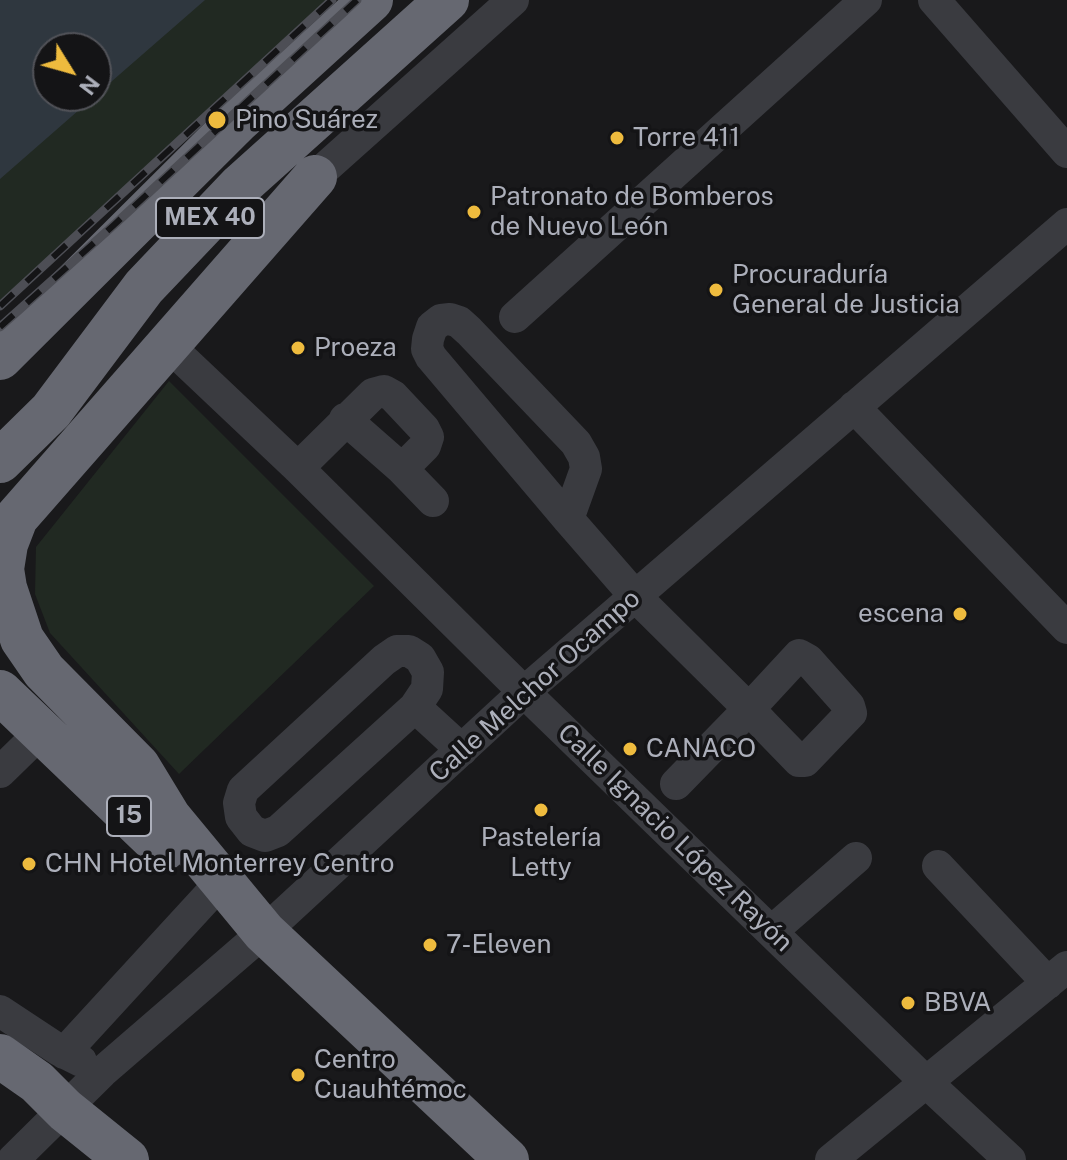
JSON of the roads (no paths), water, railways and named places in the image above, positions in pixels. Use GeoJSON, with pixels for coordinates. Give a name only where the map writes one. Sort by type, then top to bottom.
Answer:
{"type":"FeatureCollection","features":[{"type":"Feature","properties":{"kind":"highway","name":"MEX 40"},"geometry":{"type":"LineString","coordinates":[[0,358],[238,121],[371,0]]}},
{"type":"Feature","properties":{"kind":"highway","name":"MEX 40"},"geometry":{"type":"LineString","coordinates":[[0,461],[51,411],[144,287],[241,185],[447,0]]}},
{"type":"Feature","properties":{"kind":"highway"},"geometry":{"type":"LineString","coordinates":[[51,411],[315,177]]}},
{"type":"Feature","properties":{"kind":"highway"},"geometry":{"type":"LineString","coordinates":[[169,817],[138,766],[44,671],[22,639],[5,588],[2,569],[6,544],[16,518],[315,177]]}},
{"type":"Feature","properties":{"kind":"highway","name":"15"},"geometry":{"type":"LineString","coordinates":[[0,655],[169,817],[264,932]]}},
{"type":"Feature","properties":{"kind":"highway","name":"15"},"geometry":{"type":"LineString","coordinates":[[0,692],[211,893],[264,932],[507,1160]]}},
{"type":"Feature","properties":{"kind":"highway"},"geometry":{"type":"LineString","coordinates":[[4,1079],[65,1110],[127,1160]]}},
{"type":"Feature","properties":{"kind":"street"},"geometry":{"type":"LineString","coordinates":[[315,177],[513,0]]}},
{"type":"Feature","properties":{"kind":"street"},"geometry":{"type":"LineString","coordinates":[[515,317],[866,0]]}},
{"type":"Feature","properties":{"kind":"street"},"geometry":{"type":"LineString","coordinates":[[934,0],[1067,152]]}},
{"type":"Feature","properties":{"kind":"street","name":"Calle Melchor Ocampo"},"geometry":{"type":"LineString","coordinates":[[13,1160],[102,1072],[264,932],[524,692],[1067,224]]}},
{"type":"Feature","properties":{"kind":"street"},"geometry":{"type":"LineString","coordinates":[[568,519],[586,469],[584,457],[576,443],[469,331],[459,322],[441,320],[432,327],[428,339],[427,349],[431,357],[568,519],[635,596],[749,709],[676,784]]}},
{"type":"Feature","properties":{"kind":"street","name":"Calle Ignacio López Rayón"},"geometry":{"type":"LineString","coordinates":[[169,346],[1010,1160]]}},
{"type":"Feature","properties":{"kind":"street"},"geometry":{"type":"LineString","coordinates":[[298,468],[345,419],[373,394],[384,391],[393,396],[428,437],[425,446],[402,469]]}},
{"type":"Feature","properties":{"kind":"street"},"geometry":{"type":"LineString","coordinates":[[854,407],[1067,628]]}},
{"type":"Feature","properties":{"kind":"street"},"geometry":{"type":"LineString","coordinates":[[345,419],[433,501]]}},
{"type":"Feature","properties":{"kind":"street"},"geometry":{"type":"LineString","coordinates":[[397,651],[409,651],[420,658],[428,672],[427,689],[415,707],[278,831],[265,836],[252,831],[241,817],[239,803],[243,790],[397,651]]}},
{"type":"Feature","properties":{"kind":"street"},"geometry":{"type":"LineString","coordinates":[[415,707],[462,750]]}},
{"type":"Feature","properties":{"kind":"street"},"geometry":{"type":"LineString","coordinates":[[0,772],[40,733]]}},
{"type":"Feature","properties":{"kind":"street"},"geometry":{"type":"LineString","coordinates":[[772,931],[856,858]]}},
{"type":"Feature","properties":{"kind":"street"},"geometry":{"type":"LineString","coordinates":[[831,1160],[1057,975],[938,866]]}},
{"type":"Feature","properties":{"kind":"street"},"geometry":{"type":"LineString","coordinates":[[64,1053],[211,893]]}},
{"type":"Feature","properties":{"kind":"street"},"geometry":{"type":"LineString","coordinates":[[0,1011],[64,1053],[102,1072]]}},
{"type":"Feature","properties":{"kind":"railway"},"geometry":{"type":"LineString","coordinates":[[0,306],[332,0]]}},
{"type":"Feature","properties":{"kind":"railway"},"geometry":{"type":"LineString","coordinates":[[0,327],[357,0]]}},
{"type":"Feature","properties":{"kind":"place","name":"Pino Suárez"},"geometry":{"type":"Point","coordinates":[217,120]}},
{"type":"Feature","properties":{"kind":"place","name":"Torre 411"},"geometry":{"type":"Point","coordinates":[617,138]}},
{"type":"Feature","properties":{"kind":"place","name":"Patronato de Bomberos de Nuevo León"},"geometry":{"type":"Point","coordinates":[474,212]}},
{"type":"Feature","properties":{"kind":"place","name":"Procuraduría General de Justicia"},"geometry":{"type":"Point","coordinates":[716,290]}},
{"type":"Feature","properties":{"kind":"place","name":"Proeza"},"geometry":{"type":"Point","coordinates":[298,348]}},
{"type":"Feature","properties":{"kind":"place","name":"escena"},"geometry":{"type":"Point","coordinates":[960,614]}},
{"type":"Feature","properties":{"kind":"place","name":"CANACO"},"geometry":{"type":"Point","coordinates":[630,749]}},
{"type":"Feature","properties":{"kind":"place","name":"Pastelería Letty"},"geometry":{"type":"Point","coordinates":[541,810]}},
{"type":"Feature","properties":{"kind":"place","name":"CHN Hotel Monterrey Centro"},"geometry":{"type":"Point","coordinates":[29,864]}},
{"type":"Feature","properties":{"kind":"place","name":"7-Eleven"},"geometry":{"type":"Point","coordinates":[430,945]}},
{"type":"Feature","properties":{"kind":"place","name":"BBVA"},"geometry":{"type":"Point","coordinates":[908,1003]}},
{"type":"Feature","properties":{"kind":"place","name":"Centro Cuauhtémoc"},"geometry":{"type":"Point","coordinates":[298,1075]}}]}
